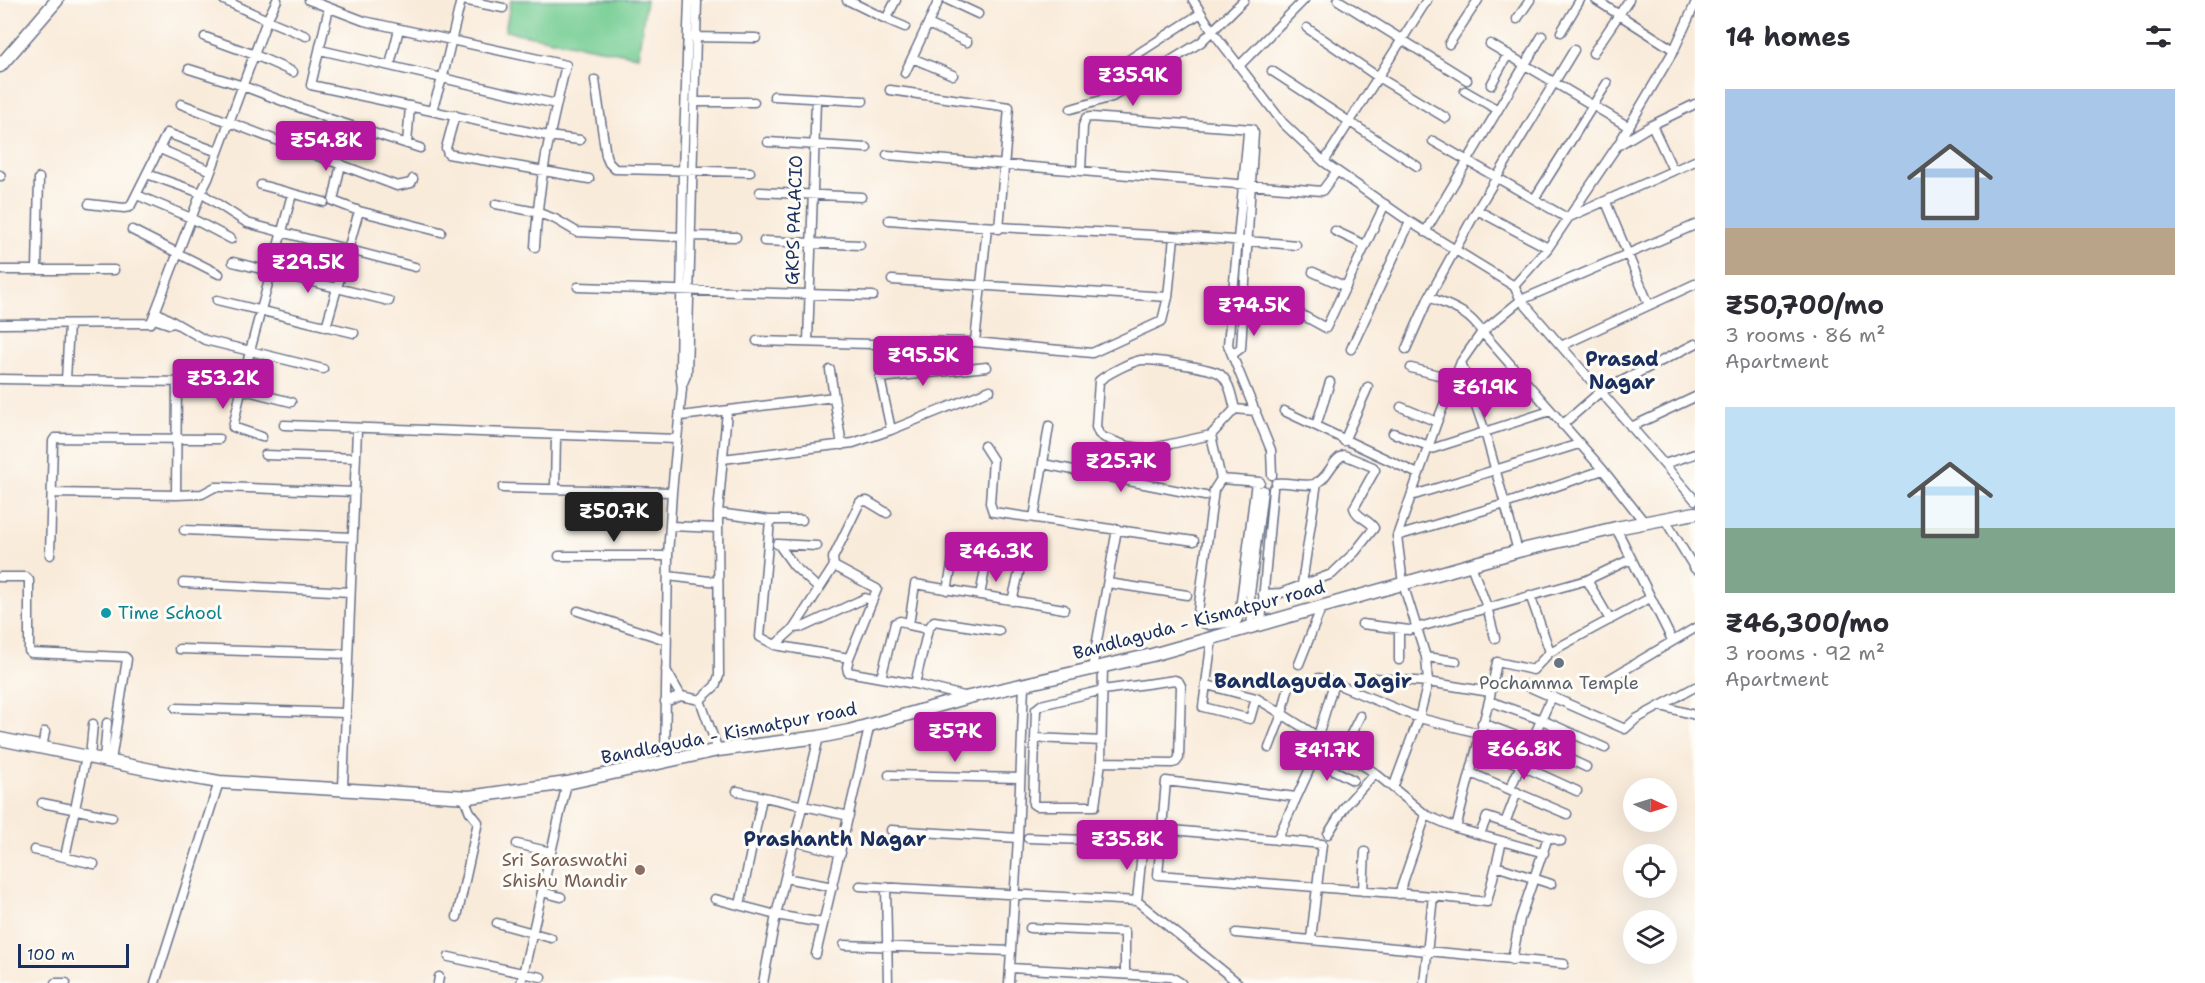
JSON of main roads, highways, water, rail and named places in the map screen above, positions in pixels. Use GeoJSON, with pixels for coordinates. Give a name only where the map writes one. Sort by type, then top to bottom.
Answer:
{"type":"FeatureCollection","features":[{"type":"Feature","properties":{"kind":"place","name":"Time School"},"geometry":{"type":"Point","coordinates":[106,613]}},
{"type":"Feature","properties":{"kind":"place","name":"Pochamma Temple"},"geometry":{"type":"Point","coordinates":[1559,663]}},
{"type":"Feature","properties":{"kind":"place","name":"Sri Saraswathi Shishu Mandir"},"geometry":{"type":"Point","coordinates":[640,870]}},
{"type":"Feature","properties":{"kind":"district","name":"Prasad Nagar"},"geometry":{"type":"Point","coordinates":[1622,370]}},
{"type":"Feature","properties":{"kind":"district","name":"Bandlaguda Jagir"},"geometry":{"type":"Point","coordinates":[1313,681]}},
{"type":"Feature","properties":{"kind":"district","name":"Prashanth Nagar"},"geometry":{"type":"Point","coordinates":[835,839]}}]}
